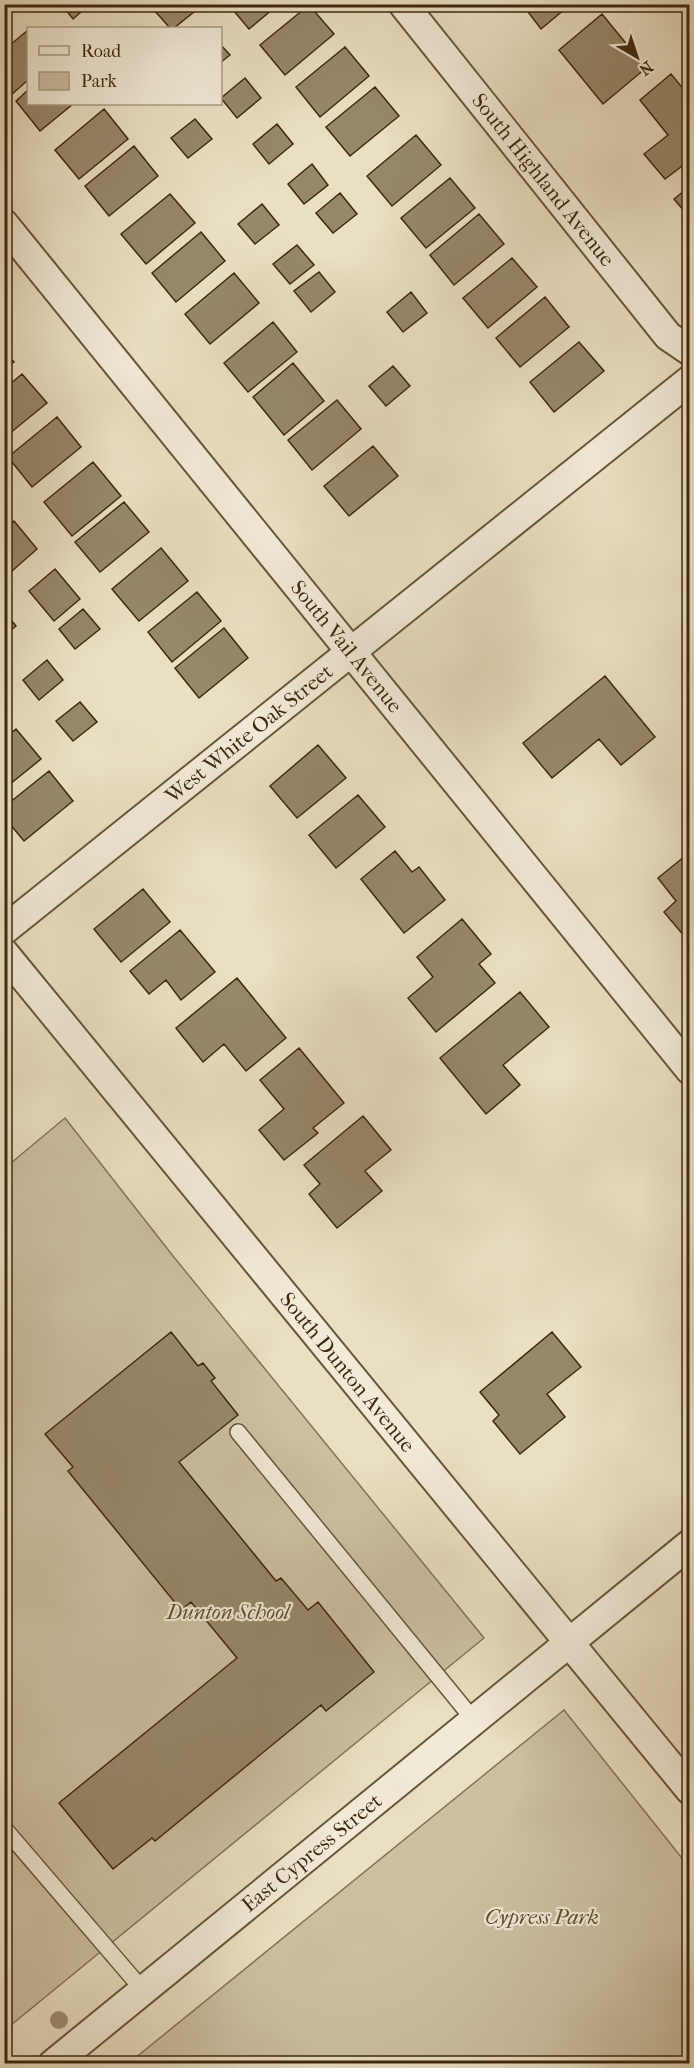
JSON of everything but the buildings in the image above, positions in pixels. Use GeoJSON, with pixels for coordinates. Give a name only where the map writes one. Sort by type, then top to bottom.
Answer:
{"type":"FeatureCollection","features":[{"type":"Feature","properties":{"kind":"street","name":"South Highland Avenue"},"geometry":{"type":"LineString","coordinates":[[403,4],[668,336],[690,351]]}},
{"type":"Feature","properties":{"kind":"street","name":"South Vail Avenue"},"geometry":{"type":"LineString","coordinates":[[4,224],[690,1070]]}},
{"type":"Feature","properties":{"kind":"street","name":"West White Oak Street"},"geometry":{"type":"LineString","coordinates":[[4,930],[690,380]]}},
{"type":"Feature","properties":{"kind":"street","name":"South Dunton Avenue"},"geometry":{"type":"LineString","coordinates":[[4,953],[690,1790]]}},
{"type":"Feature","properties":{"kind":"street","name":"East Cypress Street"},"geometry":{"type":"LineString","coordinates":[[53,2064],[142,1989],[690,1544]]}},
{"type":"Feature","properties":{"kind":"lane"},"geometry":{"type":"LineString","coordinates":[[238,1431],[473,1719]]}},
{"type":"Feature","properties":{"kind":"lane"},"geometry":{"type":"LineString","coordinates":[[4,1828],[142,1989]]}},
{"type":"Feature","properties":{"kind":"green space","name":"Dunton School"},"geometry":{"type":"Polygon","coordinates":[[[65,1118],[173,1256],[484,1638],[5,2030],[5,1168],[65,1118]]]}},
{"type":"Feature","properties":{"kind":"green space","name":"Cypress Park"},"geometry":{"type":"Polygon","coordinates":[[[564,1710],[689,1867],[689,2063],[129,2063],[564,1710]]]}}]}
